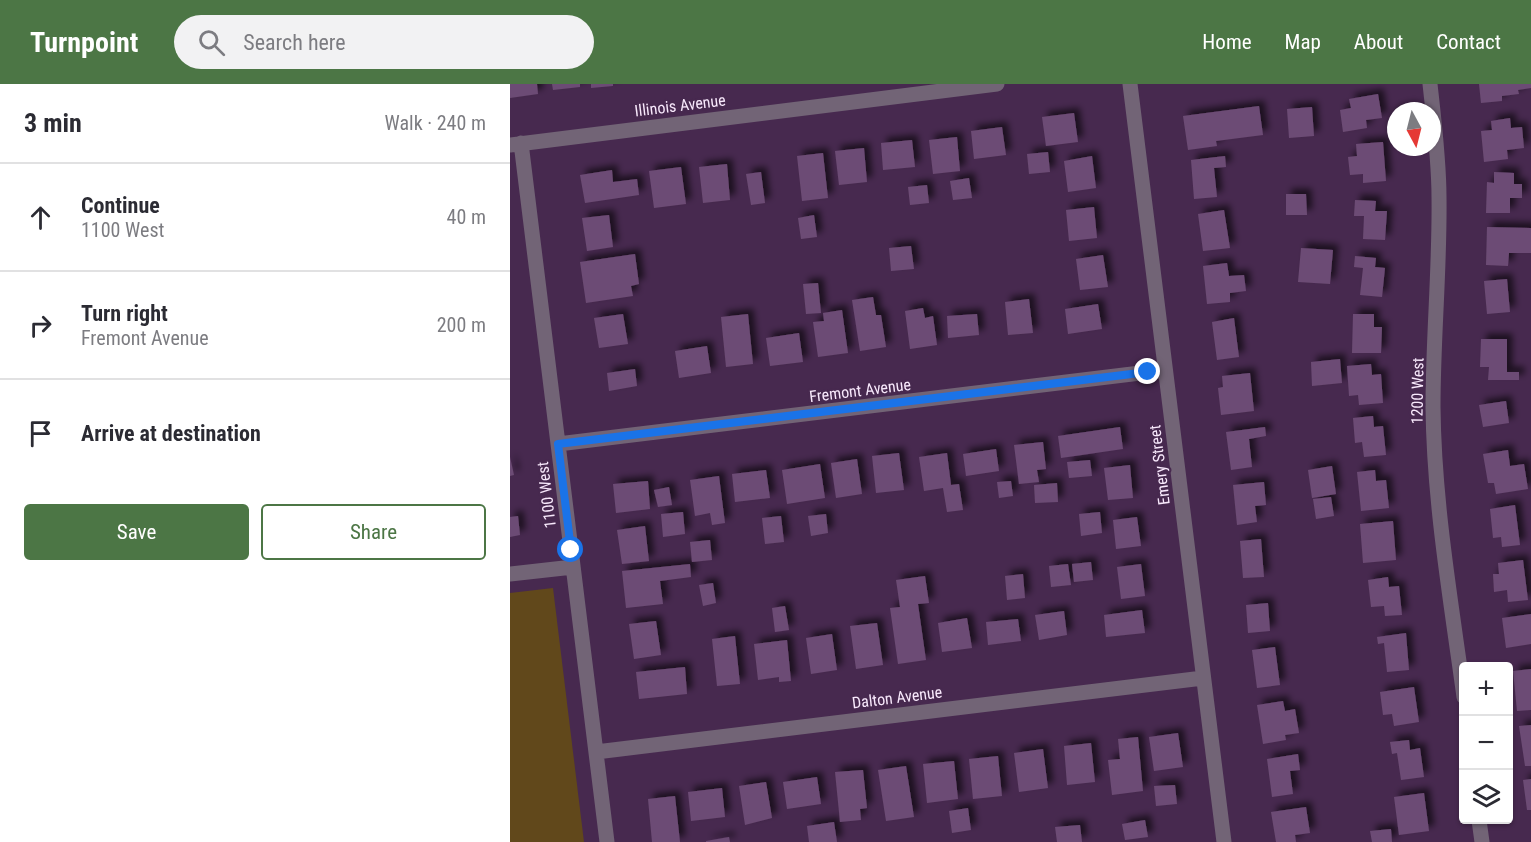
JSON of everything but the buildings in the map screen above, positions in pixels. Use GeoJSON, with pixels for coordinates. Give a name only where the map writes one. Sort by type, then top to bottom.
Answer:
{"type":"FeatureCollection","features":[{"type":"Feature","properties":{"kind":"street","name":"Illinois Avenue"},"geometry":{"type":"LineString","coordinates":[[515,144],[997,84]]}},
{"type":"Feature","properties":{"kind":"street","name":"Emery Street"},"geometry":{"type":"LineString","coordinates":[[1130,84],[1224,842]]}},
{"type":"Feature","properties":{"kind":"street","name":"1200 West"},"geometry":{"type":"LineString","coordinates":[[1430,84],[1439,196],[1433,406],[1434,447],[1459,662]]}},
{"type":"Feature","properties":{"kind":"street","name":"1100 West"},"geometry":{"type":"LineString","coordinates":[[515,144],[558,444],[607,842]]}},
{"type":"Feature","properties":{"kind":"street","name":"Fremont Avenue"},"geometry":{"type":"LineString","coordinates":[[558,444],[1165,370]]}},
{"type":"Feature","properties":{"kind":"street"},"geometry":{"type":"LineString","coordinates":[[510,574],[573,567]]}},
{"type":"Feature","properties":{"kind":"street","name":"Dalton Avenue"},"geometry":{"type":"LineString","coordinates":[[596,752],[1203,678]]}},
{"type":"Feature","properties":{"kind":"street"},"geometry":{"type":"LineString","coordinates":[[1480,824],[1482,842]]}},
{"type":"Feature","properties":{"kind":"shaded area"},"geometry":{"type":"Polygon","coordinates":[[[553,588],[584,842],[510,842],[510,593],[553,588]]]}},
{"type":"Feature","properties":{"kind":"route"},"geometry":{"type":"LineString","coordinates":[[571,550],[558,444],[1148,372]]}}]}
